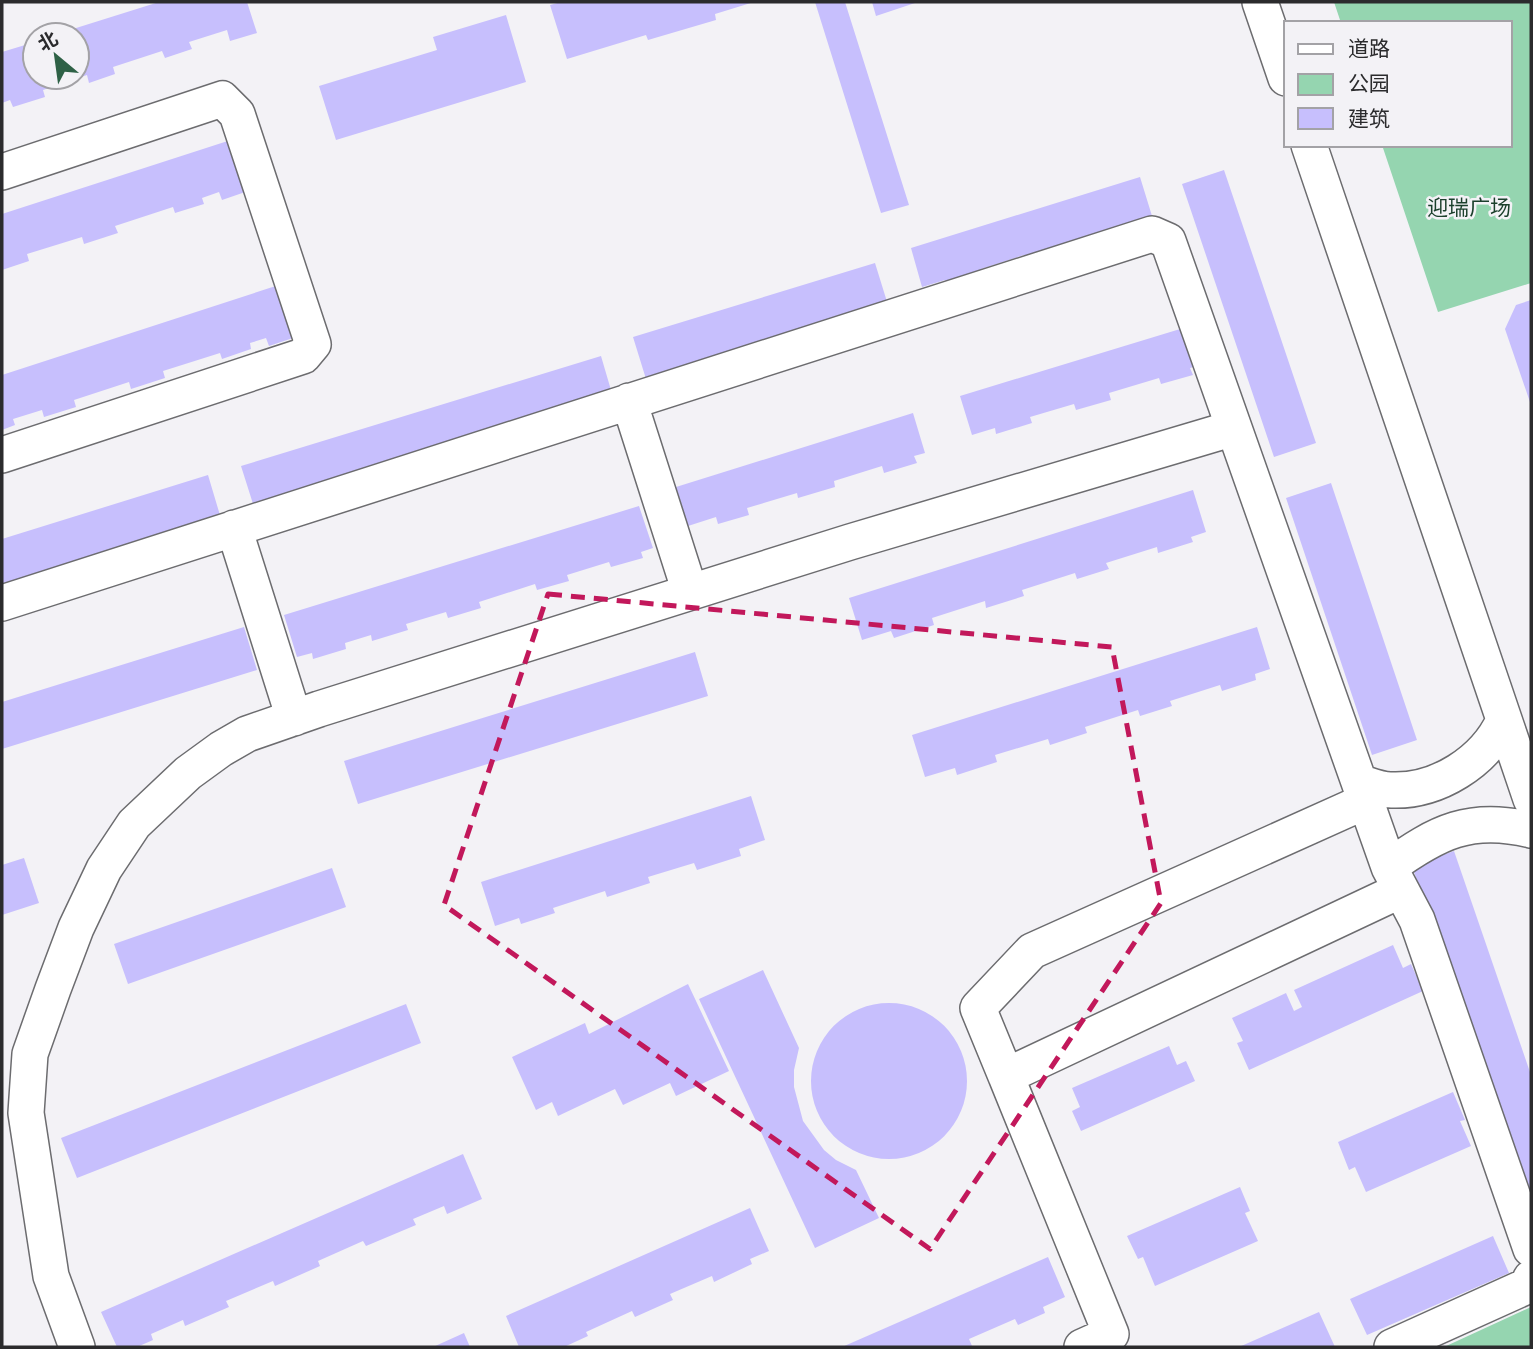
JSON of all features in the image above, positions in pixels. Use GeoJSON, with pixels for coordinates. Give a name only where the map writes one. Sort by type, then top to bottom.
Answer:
{"type":"FeatureCollection","features":[{"type":"Feature","properties":{"kind":"street"},"geometry":{"type":"LineString","coordinates":[[1260,2],[1284,72]]}},
{"type":"Feature","properties":{"kind":"street"},"geometry":{"type":"LineString","coordinates":[[2,172],[222,99],[237,114],[313,344],[303,356],[2,455]]}},
{"type":"Feature","properties":{"kind":"street"},"geometry":{"type":"LineString","coordinates":[[1310,147],[1504,720],[1525,759],[1531,799]]}},
{"type":"Feature","properties":{"kind":"street"},"geometry":{"type":"LineString","coordinates":[[2,603],[1152,234],[1168,241],[1362,792],[1394,879],[1417,920],[1531,1249]]}},
{"type":"Feature","properties":{"kind":"street"},"geometry":{"type":"LineString","coordinates":[[629,401],[690,592]]}},
{"type":"Feature","properties":{"kind":"street"},"geometry":{"type":"LineString","coordinates":[[77,1347],[51,1276],[26,1113],[30,1054],[76,928],[104,869],[134,824],[188,773],[220,749],[247,734],[294,718],[850,542],[1234,428]]}},
{"type":"Feature","properties":{"kind":"street"},"geometry":{"type":"LineString","coordinates":[[234,528],[294,718]]}},
{"type":"Feature","properties":{"kind":"street"},"geometry":{"type":"LineString","coordinates":[[1082,1347],[1111,1334],[978,1008],[1032,951],[1362,792],[1417,789],[1448,778],[1477,757],[1496,737],[1504,720]]}},
{"type":"Feature","properties":{"kind":"street"},"geometry":{"type":"LineString","coordinates":[[1006,1076],[1394,879],[1423,842],[1456,828],[1508,824],[1531,830]]}},
{"type":"Feature","properties":{"kind":"street"},"geometry":{"type":"LineString","coordinates":[[1392,1347],[1527,1286],[1531,1278]]}},
{"type":"Feature","properties":{"kind":"highlighted area"},"geometry":{"type":"Polygon","coordinates":[[[548,594],[1112,647],[1161,903],[930,1249],[444,905],[548,594]]]}},
{"type":"Feature","properties":{"kind":"green space","name":"迎瑞广场"},"geometry":{"type":"Polygon","coordinates":[[[1334,2],[1531,2],[1531,283],[1438,312],[1383,147],[1512,147],[1512,21],[1340,21],[1334,2]]]}},
{"type":"Feature","properties":{"kind":"green space"},"geometry":{"type":"Polygon","coordinates":[[[1531,1307],[1531,1347],[1444,1347],[1531,1307]]]}},
{"type":"Feature","properties":{"kind":"building"},"geometry":{"type":"Polygon","coordinates":[[[159,2],[247,2],[257,33],[230,41],[227,30],[189,42],[192,49],[165,58],[162,51],[113,67],[115,74],[91,82],[91,23],[159,2]]]}},
{"type":"Feature","properties":{"kind":"building"},"geometry":{"type":"Polygon","coordinates":[[[561,2],[754,2],[715,14],[716,20],[648,40],[646,35],[567,59],[550,5],[561,2]]]}},
{"type":"Feature","properties":{"kind":"building"},"geometry":{"type":"Polygon","coordinates":[[[815,2],[845,2],[909,205],[881,213],[815,2]]]}},
{"type":"Feature","properties":{"kind":"building"},"geometry":{"type":"Polygon","coordinates":[[[872,2],[918,2],[876,16],[872,2]]]}},
{"type":"Feature","properties":{"kind":"building"},"geometry":{"type":"Polygon","coordinates":[[[506,15],[526,82],[336,140],[319,86],[437,50],[433,37],[506,15]]]}},
{"type":"Feature","properties":{"kind":"building"},"geometry":{"type":"Polygon","coordinates":[[[21,46],[21,91],[43,91],[45,97],[13,107],[10,100],[2,103],[2,52],[21,46]]]}},
{"type":"Feature","properties":{"kind":"building"},"geometry":{"type":"Polygon","coordinates":[[[237,138],[254,189],[222,200],[219,192],[202,198],[204,204],[175,213],[173,207],[115,226],[118,233],[84,244],[82,237],[27,254],[29,261],[2,270],[2,214],[237,138]]]}},
{"type":"Feature","properties":{"kind":"building"},"geometry":{"type":"Polygon","coordinates":[[[1224,170],[1316,443],[1274,457],[1182,184],[1224,170]]]}},
{"type":"Feature","properties":{"kind":"building"},"geometry":{"type":"Polygon","coordinates":[[[1140,177],[1152,216],[1059,245],[1062,251],[1026,262],[1024,255],[981,269],[983,275],[947,286],[945,280],[922,287],[911,248],[1140,177]]]}},
{"type":"Feature","properties":{"kind":"building"},"geometry":{"type":"Polygon","coordinates":[[[875,263],[888,305],[646,379],[633,337],[875,263]]]}},
{"type":"Feature","properties":{"kind":"building"},"geometry":{"type":"Polygon","coordinates":[[[285,283],[302,335],[269,346],[266,338],[250,343],[251,349],[222,359],[220,353],[163,371],[165,378],[131,389],[129,382],[74,400],[76,407],[44,417],[42,410],[13,419],[15,425],[2,430],[2,375],[285,283]]]}},
{"type":"Feature","properties":{"kind":"building"},"geometry":{"type":"Polygon","coordinates":[[[1531,300],[1531,405],[1505,329],[1516,305],[1531,300]]]}},
{"type":"Feature","properties":{"kind":"building"},"geometry":{"type":"Polygon","coordinates":[[[1190,326],[1201,365],[1190,368],[1193,375],[1161,384],[1159,378],[1109,393],[1111,400],[1076,410],[1074,404],[1030,417],[1032,423],[996,434],[995,428],[972,435],[960,396],[1190,326]]]}},
{"type":"Feature","properties":{"kind":"building"},"geometry":{"type":"Polygon","coordinates":[[[601,356],[613,397],[254,507],[241,466],[601,356]]]}},
{"type":"Feature","properties":{"kind":"building"},"geometry":{"type":"Polygon","coordinates":[[[913,413],[925,453],[914,456],[917,463],[884,473],[882,466],[834,481],[835,487],[798,498],[797,493],[747,508],[749,515],[718,524],[716,517],[688,526],[676,487],[913,413]]]}},
{"type":"Feature","properties":{"kind":"building"},"geometry":{"type":"Polygon","coordinates":[[[208,475],[222,522],[2,589],[2,539],[208,475]]]}},
{"type":"Feature","properties":{"kind":"building"},"geometry":{"type":"Polygon","coordinates":[[[1331,483],[1417,740],[1372,755],[1286,498],[1331,483]]]}},
{"type":"Feature","properties":{"kind":"building"},"geometry":{"type":"Polygon","coordinates":[[[1193,490],[1206,532],[1191,537],[1193,542],[1158,553],[1157,547],[1106,563],[1109,569],[1077,579],[1075,573],[1022,590],[1024,596],[986,608],[985,601],[932,618],[934,625],[894,638],[891,631],[862,640],[849,598],[1193,490]]]}},
{"type":"Feature","properties":{"kind":"building"},"geometry":{"type":"Polygon","coordinates":[[[639,506],[653,548],[641,552],[643,558],[611,567],[609,562],[567,575],[569,581],[537,590],[535,584],[479,602],[481,608],[448,618],[446,612],[406,624],[408,630],[372,641],[371,635],[345,643],[346,649],[313,659],[312,653],[297,657],[284,615],[639,506]]]}},
{"type":"Feature","properties":{"kind":"building"},"geometry":{"type":"Polygon","coordinates":[[[244,627],[257,670],[2,749],[2,702],[244,627]]]}},
{"type":"Feature","properties":{"kind":"building"},"geometry":{"type":"Polygon","coordinates":[[[1257,627],[1270,669],[1255,674],[1256,680],[1222,691],[1220,685],[1170,701],[1172,706],[1140,716],[1138,710],[1085,727],[1087,733],[1050,745],[1048,739],[995,755],[997,762],[957,775],[955,768],[925,777],[912,735],[1257,627]]]}},
{"type":"Feature","properties":{"kind":"building"},"geometry":{"type":"Polygon","coordinates":[[[695,652],[708,696],[358,804],[344,761],[695,652]]]}},
{"type":"Feature","properties":{"kind":"building"},"geometry":{"type":"Polygon","coordinates":[[[751,796],[765,840],[739,849],[741,856],[697,870],[694,863],[648,877],[650,883],[607,897],[605,891],[553,908],[555,913],[521,924],[519,918],[495,926],[481,882],[751,796]]]}},
{"type":"Feature","properties":{"kind":"building"},"geometry":{"type":"Polygon","coordinates":[[[1454,851],[1531,1075],[1531,1210],[1412,866],[1454,851]]]}},
{"type":"Feature","properties":{"kind":"building"},"geometry":{"type":"Polygon","coordinates":[[[24,858],[39,903],[2,915],[2,865],[24,858]]]}},
{"type":"Feature","properties":{"kind":"building"},"geometry":{"type":"Polygon","coordinates":[[[332,868],[346,907],[128,984],[114,944],[332,868]]]}},
{"type":"Feature","properties":{"kind":"building"},"geometry":{"type":"Polygon","coordinates":[[[1393,945],[1403,968],[1411,964],[1423,991],[1249,1070],[1237,1043],[1243,1041],[1232,1018],[1286,993],[1294,1011],[1302,1007],[1294,990],[1393,945]]]}},
{"type":"Feature","properties":{"kind":"building"},"geometry":{"type":"Polygon","coordinates":[[[763,970],[799,1048],[794,1070],[794,1087],[803,1121],[824,1150],[836,1160],[856,1170],[879,1218],[815,1248],[699,999],[763,970]]]}},
{"type":"Feature","properties":{"kind":"building"},"geometry":{"type":"Polygon","coordinates":[[[688,984],[729,1071],[676,1096],[670,1083],[623,1105],[615,1089],[558,1116],[552,1102],[536,1110],[512,1057],[585,1023],[589,1034],[688,984]]]}},
{"type":"Feature","properties":{"kind":"building"},"geometry":{"type":"Polygon","coordinates":[[[889,1003],[919,1009],[944,1026],[961,1051],[967,1081],[961,1111],[944,1136],[919,1153],[889,1159],[859,1153],[834,1136],[817,1111],[811,1081],[817,1051],[834,1026],[859,1009],[889,1003]]]}},
{"type":"Feature","properties":{"kind":"building"},"geometry":{"type":"Polygon","coordinates":[[[406,1004],[421,1043],[77,1178],[61,1138],[406,1004]]]}},
{"type":"Feature","properties":{"kind":"building"},"geometry":{"type":"Polygon","coordinates":[[[1169,1046],[1177,1065],[1186,1061],[1195,1081],[1081,1131],[1072,1111],[1080,1107],[1072,1088],[1169,1046]]]}},
{"type":"Feature","properties":{"kind":"building"},"geometry":{"type":"Polygon","coordinates":[[[1453,1092],[1465,1120],[1460,1121],[1471,1146],[1366,1192],[1355,1167],[1349,1170],[1338,1142],[1453,1092]]]}},
{"type":"Feature","properties":{"kind":"building"},"geometry":{"type":"Polygon","coordinates":[[[463,1154],[482,1199],[447,1214],[444,1206],[413,1219],[416,1225],[366,1246],[363,1241],[318,1261],[320,1266],[275,1286],[273,1281],[226,1301],[229,1307],[185,1326],[183,1320],[151,1334],[153,1340],[137,1347],[117,1347],[101,1312],[463,1154]]]}},
{"type":"Feature","properties":{"kind":"building"},"geometry":{"type":"Polygon","coordinates":[[[1240,1187],[1250,1211],[1245,1213],[1258,1241],[1155,1286],[1143,1257],[1138,1259],[1127,1236],[1240,1187]]]}},
{"type":"Feature","properties":{"kind":"building"},"geometry":{"type":"Polygon","coordinates":[[[750,1208],[769,1251],[750,1259],[752,1264],[714,1282],[712,1276],[670,1294],[673,1300],[635,1317],[632,1311],[586,1332],[588,1336],[564,1347],[519,1347],[506,1316],[750,1208]]]}},
{"type":"Feature","properties":{"kind":"building"},"geometry":{"type":"Polygon","coordinates":[[[1493,1236],[1509,1273],[1367,1335],[1350,1299],[1493,1236]]]}},
{"type":"Feature","properties":{"kind":"building"},"geometry":{"type":"Polygon","coordinates":[[[1048,1257],[1065,1297],[1043,1307],[1045,1313],[1018,1325],[1015,1319],[969,1339],[972,1346],[842,1347],[1048,1257]]]}},
{"type":"Feature","properties":{"kind":"building"},"geometry":{"type":"Polygon","coordinates":[[[1319,1312],[1335,1347],[1239,1347],[1319,1312]]]}},
{"type":"Feature","properties":{"kind":"building"},"geometry":{"type":"Polygon","coordinates":[[[464,1333],[470,1347],[433,1347],[464,1333]]]}}]}
